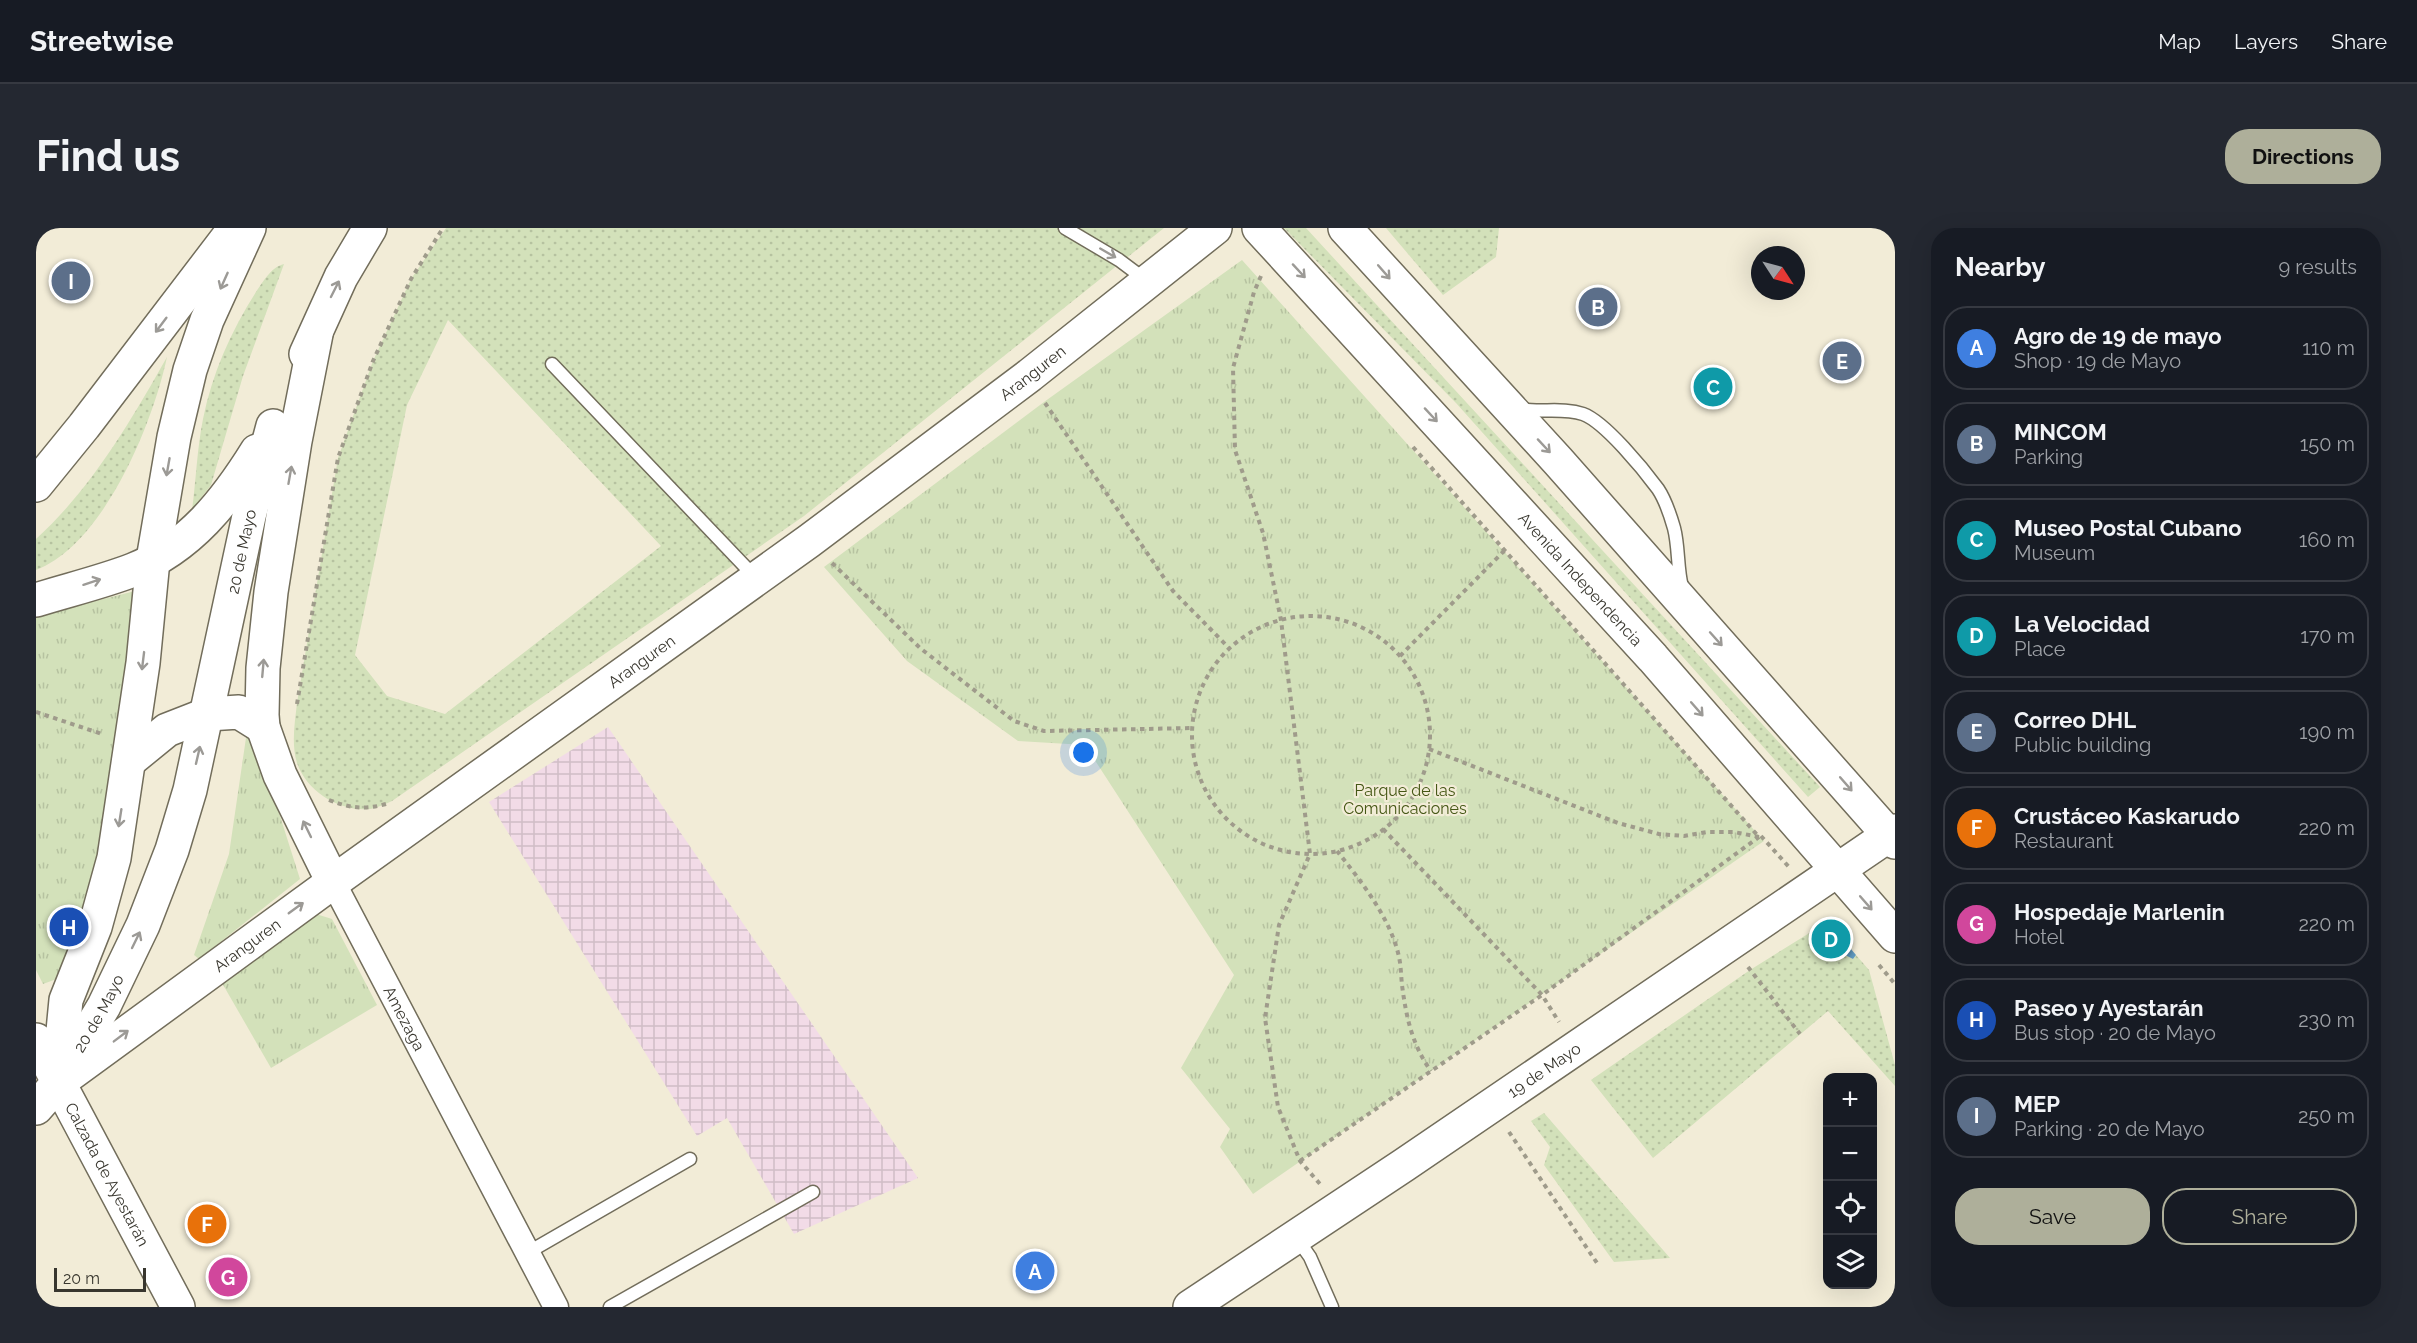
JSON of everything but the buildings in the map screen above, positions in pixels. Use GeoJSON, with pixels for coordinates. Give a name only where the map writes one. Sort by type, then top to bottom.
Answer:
{"type":"FeatureCollection","features":[{"type":"Feature","properties":{"kind":"main road"},"geometry":{"type":"LineString","coordinates":[[36,485],[235,228]]}},
{"type":"Feature","properties":{"kind":"main road","name":"20 de Mayo"},"geometry":{"type":"LineString","coordinates":[[58,1083],[66,999],[94,927],[114,858],[119,748],[143,663],[153,560],[174,437],[190,370],[207,320],[249,228]]}},
{"type":"Feature","properties":{"kind":"main road","name":"Aranguren"},"geometry":{"type":"LineString","coordinates":[[58,1083],[333,882],[809,541],[1030,375],[1149,283],[1215,228]]}},
{"type":"Feature","properties":{"kind":"main road","name":"Avenida Independencia"},"geometry":{"type":"LineString","coordinates":[[1259,228],[1533,524],[1895,936]]}},
{"type":"Feature","properties":{"kind":"main road"},"geometry":{"type":"LineString","coordinates":[[1345,228],[1893,836]]}},
{"type":"Feature","properties":{"kind":"main road","name":"20 de Mayo"},"geometry":{"type":"LineString","coordinates":[[36,600],[133,570],[153,560],[193,533],[213,513],[241,477],[273,426],[316,334],[328,302],[363,234]]}},
{"type":"Feature","properties":{"kind":"main road","name":"Amezaga"},"geometry":{"type":"LineString","coordinates":[[316,334],[271,592],[262,676],[263,727],[280,775],[333,882]]}},
{"type":"Feature","properties":{"kind":"main road","name":"20 de Mayo"},"geometry":{"type":"LineString","coordinates":[[58,1083],[104,1006],[143,925],[172,850],[190,790],[249,516],[273,426]]}},
{"type":"Feature","properties":{"kind":"main road"},"geometry":{"type":"LineString","coordinates":[[119,748],[208,714],[239,712],[263,727]]}},
{"type":"Feature","properties":{"kind":"main road","name":"19 de Mayo"},"geometry":{"type":"LineString","coordinates":[[1190,1307],[1836,870],[1893,836]]}},
{"type":"Feature","properties":{"kind":"main road","name":"Calzada de Ayestarán"},"geometry":{"type":"LineString","coordinates":[[36,1040],[178,1307]]}},
{"type":"Feature","properties":{"kind":"main road"},"geometry":{"type":"LineString","coordinates":[[36,1108],[58,1083]]}},
{"type":"Feature","properties":{"kind":"street","name":"Amezaga"},"geometry":{"type":"LineString","coordinates":[[333,882],[556,1307]]}},
{"type":"Feature","properties":{"kind":"lane"},"geometry":{"type":"LineString","coordinates":[[1065,228],[1119,260],[1149,283]]}},
{"type":"Feature","properties":{"kind":"lane"},"geometry":{"type":"LineString","coordinates":[[552,364],[756,578]]}},
{"type":"Feature","properties":{"kind":"lane"},"geometry":{"type":"LineString","coordinates":[[1508,407],[1541,412],[1557,410],[1583,414],[1603,428],[1635,462],[1658,490],[1668,507],[1675,531],[1681,586],[1691,611]]}},
{"type":"Feature","properties":{"kind":"lane"},"geometry":{"type":"LineString","coordinates":[[527,1254],[690,1158]]}},
{"type":"Feature","properties":{"kind":"lane"},"geometry":{"type":"LineString","coordinates":[[610,1307],[813,1192]]}},
{"type":"Feature","properties":{"kind":"lane"},"geometry":{"type":"LineString","coordinates":[[1295,1236],[1310,1257],[1332,1307]]}},
{"type":"Feature","properties":{"kind":"path"},"geometry":{"type":"LineString","coordinates":[[296,714],[338,458],[373,360],[411,279],[443,228]]}},
{"type":"Feature","properties":{"kind":"path"},"geometry":{"type":"LineString","coordinates":[[1270,283],[1263,274],[1254,292],[1233,368],[1234,450],[1263,533],[1281,620],[1310,854],[1279,925],[1265,1018],[1278,1107],[1300,1161],[1340,1207]]}},
{"type":"Feature","properties":{"kind":"path"},"geometry":{"type":"LineString","coordinates":[[1030,375],[1044,402],[1173,591],[1230,649]]}},
{"type":"Feature","properties":{"kind":"path"},"geometry":{"type":"LineString","coordinates":[[1410,444],[1760,837]]}},
{"type":"Feature","properties":{"kind":"path"},"geometry":{"type":"LineString","coordinates":[[1400,656],[1533,524]]}},
{"type":"Feature","properties":{"kind":"path"},"geometry":{"type":"LineString","coordinates":[[809,541],[920,648],[1014,721],[1044,731],[1193,729]]}},
{"type":"Feature","properties":{"kind":"path"},"geometry":{"type":"LineString","coordinates":[[1318,616],[1355,624],[1371,632],[1400,656],[1421,689],[1430,729],[1429,749],[1421,779],[1406,807],[1383,829],[1361,842],[1337,851],[1310,854],[1264,844],[1250,837],[1225,817],[1215,805],[1200,778],[1193,746],[1193,729],[1195,711],[1204,685],[1230,649],[1254,632],[1281,620],[1318,616]]}},
{"type":"Feature","properties":{"kind":"path"},"geometry":{"type":"LineString","coordinates":[[36,712],[119,748]]}},
{"type":"Feature","properties":{"kind":"path"},"geometry":{"type":"LineString","coordinates":[[1429,749],[1618,823],[1659,834],[1684,836],[1707,832],[1734,832],[1760,837]]}},
{"type":"Feature","properties":{"kind":"path"},"geometry":{"type":"LineString","coordinates":[[326,799],[347,807],[370,808],[392,801]]}},
{"type":"Feature","properties":{"kind":"path"},"geometry":{"type":"LineString","coordinates":[[1383,829],[1542,995],[1576,1048]]}},
{"type":"Feature","properties":{"kind":"path"},"geometry":{"type":"LineString","coordinates":[[1300,1161],[1542,995],[1760,837]]}},
{"type":"Feature","properties":{"kind":"path"},"geometry":{"type":"LineString","coordinates":[[1337,851],[1361,881],[1384,918],[1399,957],[1402,988],[1414,1043],[1431,1071]]}},
{"type":"Feature","properties":{"kind":"path"},"geometry":{"type":"LineString","coordinates":[[1744,962],[1800,1034]]}},
{"type":"Feature","properties":{"kind":"path"},"geometry":{"type":"LineString","coordinates":[[1505,1126],[1597,1263]]}},
{"type":"Feature","properties":{"kind":"shaded area"},"geometry":{"type":"Polygon","coordinates":[[[608,727],[918,1178],[794,1234],[727,1118],[697,1136],[489,802],[608,727]]]}},
{"type":"Feature","properties":{"kind":"green space"},"geometry":{"type":"Polygon","coordinates":[[[446,228],[1164,228],[804,516],[392,801],[373,808],[359,809],[347,807],[326,798],[308,783],[302,773],[294,748],[297,703],[338,458],[373,361],[411,279],[446,228]],[[448,320],[407,405],[355,655],[387,696],[445,714],[661,546],[448,320]]]}},
{"type":"Feature","properties":{"kind":"green space"},"geometry":{"type":"Polygon","coordinates":[[[1284,228],[1306,228],[1820,787],[1808,797],[1456,403],[1284,228]]]}},
{"type":"Feature","properties":{"kind":"green space"},"geometry":{"type":"Polygon","coordinates":[[[1386,228],[1499,228],[1496,257],[1443,295],[1386,228]]]}},
{"type":"Feature","properties":{"kind":"green space","name":"Parque de las Comunicaciones"},"geometry":{"type":"Polygon","coordinates":[[[1242,260],[1764,841],[1253,1194],[1220,1147],[1230,1129],[1181,1068],[1234,975],[1085,745],[1018,741],[907,661],[824,567],[1044,402],[1242,260]]]}},
{"type":"Feature","properties":{"kind":"green space"},"geometry":{"type":"Polygon","coordinates":[[[284,264],[243,376],[211,485],[192,510],[201,430],[217,369],[238,322],[256,292],[271,272],[284,264]]]}},
{"type":"Feature","properties":{"kind":"green space"},"geometry":{"type":"Polygon","coordinates":[[[167,357],[150,414],[137,447],[104,509],[83,535],[61,556],[36,570],[36,539],[75,498],[109,453],[167,357]]]}},
{"type":"Feature","properties":{"kind":"green space"},"geometry":{"type":"Polygon","coordinates":[[[135,591],[141,599],[99,863],[62,977],[43,984],[36,970],[36,616],[135,591]]]}},
{"type":"Feature","properties":{"kind":"green space"},"geometry":{"type":"Polygon","coordinates":[[[247,731],[254,734],[300,879],[199,959],[194,955],[229,854],[247,731]]]}},
{"type":"Feature","properties":{"kind":"green space"},"geometry":{"type":"Polygon","coordinates":[[[316,914],[332,919],[377,1005],[271,1068],[218,976],[316,914]]]}},
{"type":"Feature","properties":{"kind":"green space"},"geometry":{"type":"Polygon","coordinates":[[[1811,932],[1812,938],[1853,959],[1856,955],[1869,970],[1895,1065],[1895,1086],[1828,1011],[1653,1158],[1591,1080],[1750,970],[1811,932]]]}},
{"type":"Feature","properties":{"kind":"green space"},"geometry":{"type":"Polygon","coordinates":[[[1544,1113],[1670,1258],[1614,1262],[1544,1165],[1550,1147],[1531,1121],[1544,1113]]]}},
{"type":"Feature","properties":{"kind":"water"},"geometry":{"type":"Polygon","coordinates":[[[1828,922],[1856,955],[1853,959],[1811,938],[1811,932],[1828,922]]]}},
{"type":"Feature","properties":{"kind":"place","name":"MEP"},"geometry":{"type":"Point","coordinates":[71,281]}},
{"type":"Feature","properties":{"kind":"place","name":"MINCOM"},"geometry":{"type":"Point","coordinates":[1598,307]}},
{"type":"Feature","properties":{"kind":"place","name":"Correo DHL"},"geometry":{"type":"Point","coordinates":[1842,361]}},
{"type":"Feature","properties":{"kind":"place","name":"Museo Postal Cubano"},"geometry":{"type":"Point","coordinates":[1713,387]}},
{"type":"Feature","properties":{"kind":"place","name":"Paseo y Ayestarán"},"geometry":{"type":"Point","coordinates":[69,927]}},
{"type":"Feature","properties":{"kind":"place","name":"La Velocidad"},"geometry":{"type":"Point","coordinates":[1831,939]}},
{"type":"Feature","properties":{"kind":"place","name":"Crustáceo Kaskarudo"},"geometry":{"type":"Point","coordinates":[207,1224]}},
{"type":"Feature","properties":{"kind":"place","name":"Agro de 19 de mayo"},"geometry":{"type":"Point","coordinates":[1035,1271]}},
{"type":"Feature","properties":{"kind":"place","name":"Hospedaje Marlenin"},"geometry":{"type":"Point","coordinates":[228,1277]}}]}
